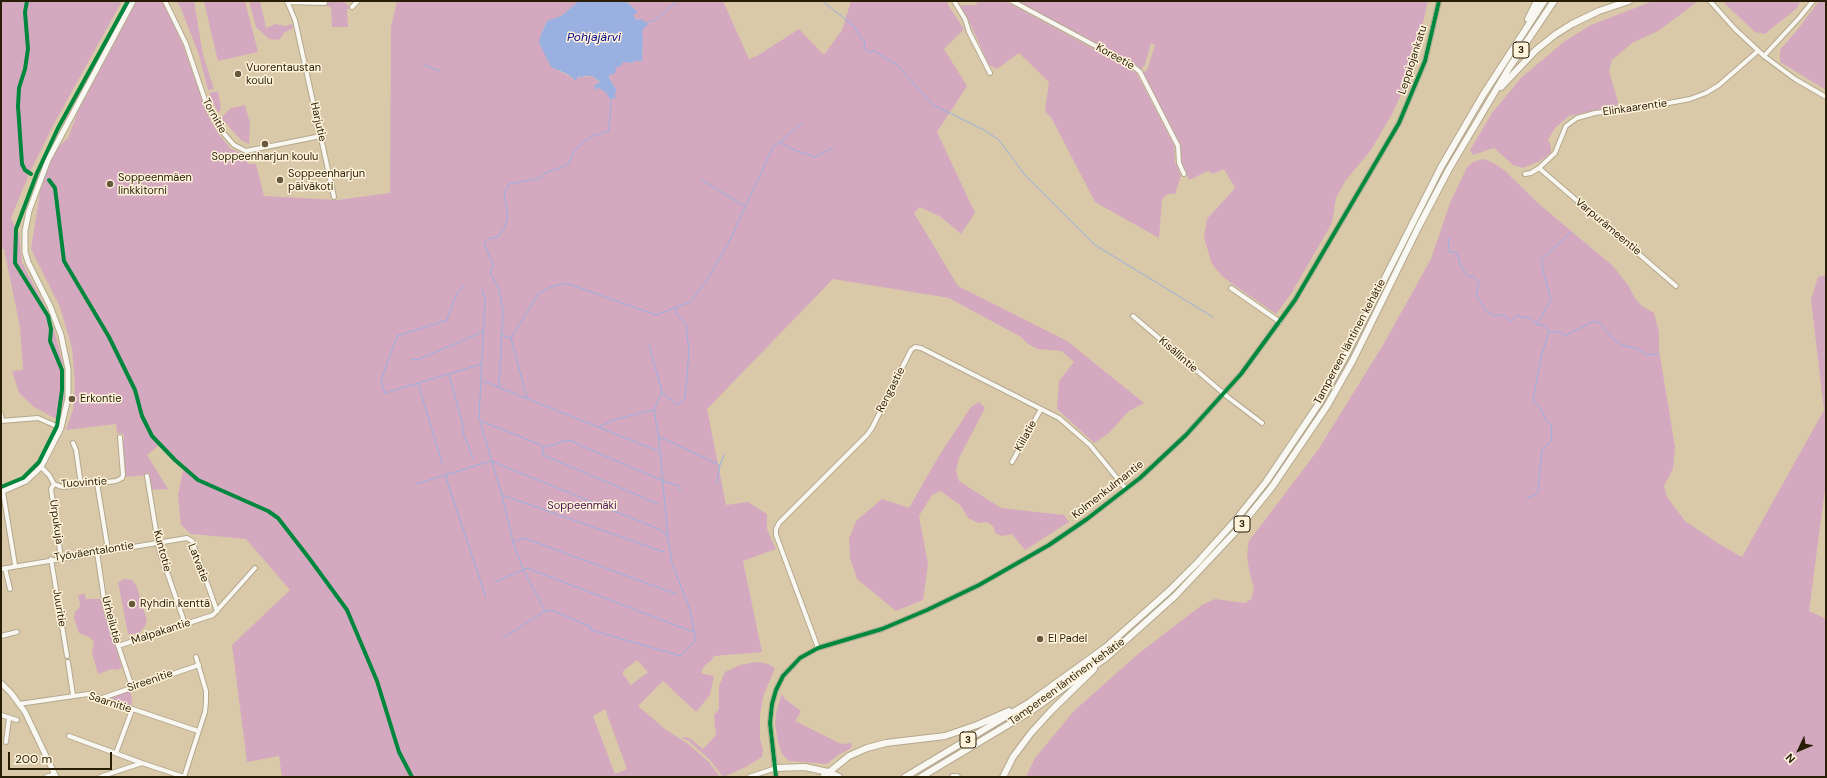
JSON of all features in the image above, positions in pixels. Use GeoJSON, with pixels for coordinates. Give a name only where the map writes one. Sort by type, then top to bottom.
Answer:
{"type":"FeatureCollection","features":[{"type":"Feature","properties":{"kind":"highway"},"geometry":{"type":"LineString","coordinates":[[1522,34],[1537,1]]}},
{"type":"Feature","properties":{"kind":"highway","name":"Tampereen läntinen kehätie"},"geometry":{"type":"LineString","coordinates":[[905,777],[1030,702],[1106,647],[1169,591],[1198,562],[1234,522],[1266,482],[1324,395],[1346,355],[1441,167],[1483,95],[1544,1]]}},
{"type":"Feature","properties":{"kind":"highway","name":"Tampereen läntinen kehätie"},"geometry":{"type":"LineString","coordinates":[[921,777],[1031,711],[1107,657],[1143,626],[1205,567],[1262,499],[1327,406],[1353,360],[1421,221],[1449,169],[1489,100],[1554,1]]}},
{"type":"Feature","properties":{"kind":"highway"},"geometry":{"type":"LineString","coordinates":[[1489,100],[1531,54],[1556,34],[1598,11],[1629,1]]}},
{"type":"Feature","properties":{"kind":"highway"},"geometry":{"type":"LineString","coordinates":[[1003,777],[1013,757],[1041,720],[1107,657]]}},
{"type":"Feature","properties":{"kind":"highway"},"geometry":{"type":"LineString","coordinates":[[823,777],[849,756],[867,748],[886,743],[935,738],[958,732],[1030,702]]}},
{"type":"Feature","properties":{"kind":"highway"},"geometry":{"type":"LineString","coordinates":[[776,768],[805,767],[828,772],[839,777]]}},
{"type":"Feature","properties":{"kind":"main road"},"geometry":{"type":"LineString","coordinates":[[2,492],[26,481],[41,467],[61,428],[68,398],[67,361],[58,324],[27,257],[24,242],[25,226],[34,194],[48,160],[133,1]]}},
{"type":"Feature","properties":{"kind":"main road"},"geometry":{"type":"LineString","coordinates":[[1,683],[19,704],[34,728],[55,775]]}},
{"type":"Feature","properties":{"kind":"street","name":"Tornitie"},"geometry":{"type":"LineString","coordinates":[[165,1],[186,44],[208,109],[219,128],[234,145],[246,151],[321,136]]}},
{"type":"Feature","properties":{"kind":"street"},"geometry":{"type":"LineString","coordinates":[[352,7],[358,1]]}},
{"type":"Feature","properties":{"kind":"street"},"geometry":{"type":"LineString","coordinates":[[954,1],[965,19],[969,32],[990,73]]}},
{"type":"Feature","properties":{"kind":"street","name":"Koreetie"},"geometry":{"type":"LineString","coordinates":[[1012,1],[1133,66],[1140,72],[1178,146],[1179,163],[1184,174]]}},
{"type":"Feature","properties":{"kind":"street","name":"Leppiojankatu"},"geometry":{"type":"LineString","coordinates":[[1399,123],[1425,61],[1439,1]]}},
{"type":"Feature","properties":{"kind":"street"},"geometry":{"type":"LineString","coordinates":[[1710,1],[1735,29],[1764,56],[1795,79],[1826,97]]}},
{"type":"Feature","properties":{"kind":"street"},"geometry":{"type":"LineString","coordinates":[[1764,56],[1813,1]]}},
{"type":"Feature","properties":{"kind":"street"},"geometry":{"type":"LineString","coordinates":[[287,2],[325,3]]}},
{"type":"Feature","properties":{"kind":"street","name":"Harjutie"},"geometry":{"type":"LineString","coordinates":[[287,2],[294,20],[334,197]]}},
{"type":"Feature","properties":{"kind":"street","name":"Elinkaarentie"},"geometry":{"type":"LineString","coordinates":[[1525,174],[1531,173],[1539,168],[1555,153],[1566,126],[1577,118],[1596,113],[1653,106],[1690,99],[1706,93],[1718,85],[1758,51]]}},
{"type":"Feature","properties":{"kind":"street","name":"Kolmenkulmantie"},"geometry":{"type":"LineString","coordinates":[[776,777],[770,723],[771,708],[776,690],[784,676],[794,664],[818,648],[894,624],[978,585],[1049,545],[1126,489],[1186,435],[1254,359],[1280,322],[1334,237],[1399,123]]}},
{"type":"Feature","properties":{"kind":"street","name":"Varpurämeentie"},"geometry":{"type":"LineString","coordinates":[[1539,168],[1676,286]]}},
{"type":"Feature","properties":{"kind":"street"},"geometry":{"type":"LineString","coordinates":[[1231,288],[1280,322]]}},
{"type":"Feature","properties":{"kind":"street","name":"Kisällintie"},"geometry":{"type":"LineString","coordinates":[[1133,316],[1224,394],[1262,423]]}},
{"type":"Feature","properties":{"kind":"street","name":"Rengastie"},"geometry":{"type":"LineString","coordinates":[[818,648],[776,535],[776,528],[779,523],[872,428],[911,350],[915,347],[921,348],[1059,418],[1083,437],[1126,489]]}},
{"type":"Feature","properties":{"kind":"street","name":"Kiilatie"},"geometry":{"type":"LineString","coordinates":[[1012,462],[1041,409]]}},
{"type":"Feature","properties":{"kind":"street"},"geometry":{"type":"LineString","coordinates":[[1,414],[1,421],[38,418],[61,428]]}},
{"type":"Feature","properties":{"kind":"street","name":"Tuovintie"},"geometry":{"type":"LineString","coordinates":[[54,484],[62,487],[116,481],[122,478],[120,437]]}},
{"type":"Feature","properties":{"kind":"street"},"geometry":{"type":"LineString","coordinates":[[73,443],[76,450],[81,485]]}},
{"type":"Feature","properties":{"kind":"street","name":"Urpukuja"},"geometry":{"type":"LineString","coordinates":[[41,467],[49,475],[54,484],[51,489],[61,558]]}},
{"type":"Feature","properties":{"kind":"street","name":"Kuntotie"},"geometry":{"type":"LineString","coordinates":[[147,476],[158,542],[185,624]]}},
{"type":"Feature","properties":{"kind":"street"},"geometry":{"type":"LineString","coordinates":[[97,483],[108,550]]}},
{"type":"Feature","properties":{"kind":"street"},"geometry":{"type":"LineString","coordinates":[[2,492],[15,565]]}},
{"type":"Feature","properties":{"kind":"street","name":"Työväentalontie"},"geometry":{"type":"LineString","coordinates":[[3,568],[187,538]]}},
{"type":"Feature","properties":{"kind":"street","name":"Latvatie"},"geometry":{"type":"LineString","coordinates":[[187,538],[192,541],[217,611]]}},
{"type":"Feature","properties":{"kind":"street","name":"Urheilutie"},"geometry":{"type":"LineString","coordinates":[[97,552],[106,606],[132,687]]}},
{"type":"Feature","properties":{"kind":"street","name":"Juuritie"},"geometry":{"type":"LineString","coordinates":[[52,559],[67,656]]}},
{"type":"Feature","properties":{"kind":"street"},"geometry":{"type":"LineString","coordinates":[[3,568],[10,589]]}},
{"type":"Feature","properties":{"kind":"street","name":"Malpakantie"},"geometry":{"type":"LineString","coordinates":[[118,646],[213,615],[255,568]]}},
{"type":"Feature","properties":{"kind":"street"},"geometry":{"type":"LineString","coordinates":[[1,636],[17,632]]}},
{"type":"Feature","properties":{"kind":"street"},"geometry":{"type":"LineString","coordinates":[[69,736],[142,764],[184,777],[205,712],[206,702],[206,691],[196,657]]}},
{"type":"Feature","properties":{"kind":"street"},"geometry":{"type":"LineString","coordinates":[[68,662],[73,695]]}},
{"type":"Feature","properties":{"kind":"street","name":"Sireenitie"},"geometry":{"type":"LineString","coordinates":[[102,698],[199,665]]}},
{"type":"Feature","properties":{"kind":"street","name":"Saarnitie"},"geometry":{"type":"LineString","coordinates":[[19,704],[88,694],[198,732]]}},
{"type":"Feature","properties":{"kind":"street"},"geometry":{"type":"LineString","coordinates":[[116,753],[132,710]]}},
{"type":"Feature","properties":{"kind":"street"},"geometry":{"type":"LineString","coordinates":[[1,715],[17,720]]}},
{"type":"Feature","properties":{"kind":"street"},"geometry":{"type":"LineString","coordinates":[[6,742],[9,718]]}},
{"type":"Feature","properties":{"kind":"street"},"geometry":{"type":"LineString","coordinates":[[100,777],[142,764]]}},
{"type":"Feature","properties":{"kind":"street"},"geometry":{"type":"LineString","coordinates":[[749,777],[776,768]]}},
{"type":"Feature","properties":{"kind":"street"},"geometry":{"type":"LineString","coordinates":[[46,777],[55,775]]}},
{"type":"Feature","properties":{"kind":"green space"},"geometry":{"type":"Polygon","coordinates":[[[1,1],[122,1],[55,122],[30,172],[11,218],[19,234],[22,262],[48,312],[63,364],[64,395],[61,417],[56,419],[34,407],[19,393],[12,371],[23,370],[20,327],[4,249],[1,249],[1,1]]]}},
{"type":"Feature","properties":{"kind":"green space","name":"Soppeenmäki"},"geometry":{"type":"Polygon","coordinates":[[[137,1],[162,1],[179,35],[209,118],[218,133],[231,149],[243,154],[249,164],[256,164],[264,196],[337,200],[390,193],[391,27],[397,1],[579,1],[561,16],[547,21],[540,37],[548,60],[551,67],[573,78],[592,76],[600,83],[596,85],[594,89],[596,86],[607,93],[614,94],[616,89],[609,78],[615,68],[623,62],[634,61],[642,56],[643,53],[641,36],[645,22],[635,18],[633,15],[638,12],[624,1],[723,1],[749,59],[757,56],[799,29],[824,55],[842,30],[851,1],[948,1],[948,5],[964,29],[944,49],[967,86],[937,132],[975,213],[961,234],[941,217],[920,207],[914,213],[958,286],[1067,341],[1144,403],[1129,411],[1109,433],[1094,443],[1057,409],[1059,381],[1074,362],[1062,351],[1038,349],[1028,344],[1021,337],[949,298],[833,279],[707,409],[726,505],[748,502],[767,514],[767,529],[776,549],[743,561],[762,652],[714,656],[711,661],[705,665],[701,672],[703,674],[714,676],[710,695],[696,712],[663,681],[638,706],[665,729],[688,744],[709,762],[720,777],[282,777],[279,756],[247,762],[232,645],[290,590],[246,539],[191,534],[181,525],[178,496],[184,465],[161,444],[147,455],[168,489],[152,490],[149,475],[124,477],[121,443],[124,440],[124,435],[117,433],[116,424],[66,430],[73,410],[75,382],[72,348],[60,307],[31,249],[40,192],[54,151],[68,138],[80,106],[137,1]],[[637,660],[623,671],[623,674],[631,685],[648,672],[637,660]],[[605,709],[593,716],[615,774],[627,769],[605,709]]]}},
{"type":"Feature","properties":{"kind":"green space"},"geometry":{"type":"Polygon","coordinates":[[[176,1],[194,1],[203,55],[214,89],[208,90],[199,55],[180,6],[176,1]]]}},
{"type":"Feature","properties":{"kind":"green space"},"geometry":{"type":"Polygon","coordinates":[[[245,1],[258,52],[218,61],[204,2],[245,1]]]}},
{"type":"Feature","properties":{"kind":"green space"},"geometry":{"type":"Polygon","coordinates":[[[249,1],[260,1],[266,28],[276,24],[285,26],[292,24],[293,28],[284,33],[280,39],[269,39],[256,27],[249,1]]]}},
{"type":"Feature","properties":{"kind":"green space"},"geometry":{"type":"Polygon","coordinates":[[[327,1],[343,1],[350,7],[347,10],[348,27],[332,27],[331,7],[327,6],[327,1]]]}},
{"type":"Feature","properties":{"kind":"green space"},"geometry":{"type":"Polygon","coordinates":[[[976,1],[1005,1],[1127,67],[1137,74],[1174,145],[1175,162],[1181,176],[1175,194],[1168,194],[1162,199],[1159,238],[1095,202],[1052,119],[1045,111],[1049,82],[1019,53],[997,69],[989,65],[968,19],[958,5],[977,5],[976,1]]]}},
{"type":"Feature","properties":{"kind":"green space"},"geometry":{"type":"Polygon","coordinates":[[[1016,1],[1428,1],[1415,57],[1406,84],[1392,114],[1371,150],[1346,180],[1336,198],[1332,223],[1291,294],[1276,314],[1231,283],[1221,275],[1212,264],[1204,238],[1207,219],[1235,188],[1224,169],[1213,174],[1208,171],[1189,180],[1180,161],[1180,144],[1142,73],[1147,70],[1155,45],[1151,43],[1145,65],[1140,70],[1129,60],[1063,27],[1016,1]]]}},
{"type":"Feature","properties":{"kind":"green space"},"geometry":{"type":"Polygon","coordinates":[[[1653,1],[1697,2],[1658,31],[1632,43],[1612,60],[1609,71],[1618,102],[1617,106],[1569,116],[1555,128],[1548,140],[1551,147],[1551,153],[1540,161],[1523,168],[1513,165],[1494,148],[1473,155],[1470,150],[1492,113],[1521,78],[1565,41],[1591,25],[1653,1]]]}},
{"type":"Feature","properties":{"kind":"green space"},"geometry":{"type":"Polygon","coordinates":[[[1722,1],[1800,1],[1797,8],[1765,34],[1755,32],[1722,1]]]}},
{"type":"Feature","properties":{"kind":"green space"},"geometry":{"type":"Polygon","coordinates":[[[1819,1],[1826,1],[1826,90],[1780,62],[1780,50],[1819,1]]]}},
{"type":"Feature","properties":{"kind":"green space"},"geometry":{"type":"Polygon","coordinates":[[[218,91],[221,109],[218,113],[209,93],[218,91]]]}},
{"type":"Feature","properties":{"kind":"green space"},"geometry":{"type":"Polygon","coordinates":[[[245,105],[250,123],[249,144],[242,141],[221,118],[231,108],[245,105]]]}},
{"type":"Feature","properties":{"kind":"green space"},"geometry":{"type":"Polygon","coordinates":[[[1483,159],[1492,162],[1504,170],[1539,204],[1613,266],[1628,285],[1635,298],[1642,306],[1654,313],[1659,332],[1659,350],[1675,447],[1673,469],[1664,486],[1667,497],[1685,521],[1719,544],[1742,557],[1824,410],[1811,300],[1818,277],[1826,275],[1826,482],[1809,611],[1826,619],[1826,777],[1026,777],[1035,758],[1074,711],[1138,654],[1202,605],[1215,599],[1245,603],[1251,599],[1254,589],[1247,554],[1249,541],[1318,450],[1383,345],[1431,259],[1450,203],[1467,167],[1473,162],[1483,159]]]}},
{"type":"Feature","properties":{"kind":"green space"},"geometry":{"type":"Polygon","coordinates":[[[979,402],[985,408],[959,458],[956,470],[959,481],[1001,508],[1064,515],[1069,522],[1025,550],[1012,534],[1002,536],[995,533],[993,526],[987,522],[979,523],[968,518],[961,506],[941,491],[932,495],[919,516],[928,564],[923,600],[896,611],[857,579],[850,558],[849,539],[856,521],[882,499],[909,508],[939,456],[971,407],[979,402]]]}},
{"type":"Feature","properties":{"kind":"green space","name":"Ryhdin kenttä"},"geometry":{"type":"Polygon","coordinates":[[[124,579],[132,580],[137,587],[147,621],[140,632],[134,634],[128,634],[118,582],[124,579]]]}},
{"type":"Feature","properties":{"kind":"green space"},"geometry":{"type":"Polygon","coordinates":[[[84,593],[86,599],[101,599],[122,668],[115,670],[112,669],[98,674],[92,653],[94,641],[79,633],[74,618],[75,612],[79,608],[80,603],[78,596],[84,593]]]}},
{"type":"Feature","properties":{"kind":"green space"},"geometry":{"type":"Polygon","coordinates":[[[757,662],[768,664],[775,668],[763,697],[760,716],[760,739],[763,750],[762,757],[746,767],[723,777],[710,760],[689,741],[682,738],[686,737],[691,739],[703,749],[716,735],[714,715],[719,709],[719,686],[725,672],[740,665],[757,662]]]}},
{"type":"Feature","properties":{"kind":"green space"},"geometry":{"type":"Polygon","coordinates":[[[130,690],[132,699],[131,707],[105,699],[130,690]]]}},
{"type":"Feature","properties":{"kind":"green space"},"geometry":{"type":"Polygon","coordinates":[[[782,694],[785,699],[801,711],[795,721],[841,744],[850,743],[852,745],[850,749],[838,755],[827,764],[789,761],[782,754],[778,743],[775,723],[777,709],[782,694]]]}},
{"type":"Feature","properties":{"kind":"water","name":"Pohjajärvi"},"geometry":{"type":"Polygon","coordinates":[[[579,1],[624,1],[638,12],[633,15],[635,18],[638,20],[641,19],[648,24],[643,29],[642,61],[634,61],[633,63],[623,62],[621,66],[615,68],[616,72],[609,76],[616,89],[616,93],[614,94],[616,97],[613,99],[608,97],[607,93],[597,87],[596,90],[594,89],[595,85],[600,82],[592,76],[584,76],[581,78],[580,76],[574,81],[573,78],[567,74],[551,67],[539,43],[547,21],[561,16],[579,1]]]}},
{"type":"Feature","properties":{"kind":"waterway"},"geometry":{"type":"LineString","coordinates":[[647,22],[658,18],[677,1]]}},
{"type":"Feature","properties":{"kind":"waterway"},"geometry":{"type":"LineString","coordinates":[[822,1],[853,25],[865,43],[864,48],[869,52],[874,51],[897,65],[933,105],[984,130],[999,140],[1024,174],[1095,245],[1213,317]]}},
{"type":"Feature","properties":{"kind":"waterway"},"geometry":{"type":"LineString","coordinates":[[425,65],[439,71]]}},
{"type":"Feature","properties":{"kind":"waterway"},"geometry":{"type":"LineString","coordinates":[[499,387],[503,312],[499,289],[490,273],[493,264],[484,244],[488,239],[498,237],[505,227],[508,216],[504,194],[509,184],[540,178],[546,173],[569,164],[573,152],[585,141],[593,136],[609,131],[611,98]]}},
{"type":"Feature","properties":{"kind":"waterway"},"geometry":{"type":"LineString","coordinates":[[780,142],[802,123]]}},
{"type":"Feature","properties":{"kind":"waterway"},"geometry":{"type":"LineString","coordinates":[[511,338],[539,293],[551,287],[566,283],[656,315],[690,302],[707,280],[728,244],[773,147],[780,142],[792,149],[815,157],[833,148]]}},
{"type":"Feature","properties":{"kind":"waterway"},"geometry":{"type":"LineString","coordinates":[[702,180],[744,206]]}},
{"type":"Feature","properties":{"kind":"waterway"},"geometry":{"type":"LineString","coordinates":[[1537,324],[1551,300],[1542,267],[1542,259],[1571,232]]}},
{"type":"Feature","properties":{"kind":"waterway"},"geometry":{"type":"LineString","coordinates":[[1447,237],[1449,239],[1448,251],[1457,253],[1461,266],[1468,277],[1473,276],[1479,283],[1476,295],[1487,312],[1495,316],[1503,315],[1511,321],[1516,315],[1525,318],[1529,317],[1537,324],[1545,326],[1549,332],[1541,357],[1533,400],[1541,409],[1545,419],[1552,426],[1552,440],[1542,450],[1538,492],[1527,498]]}},
{"type":"Feature","properties":{"kind":"waterway"},"geometry":{"type":"LineString","coordinates":[[464,286],[456,295],[447,320],[397,336],[381,381],[385,393],[482,364]]}},
{"type":"Feature","properties":{"kind":"waterway"},"geometry":{"type":"LineString","coordinates":[[482,290],[485,299],[479,418],[502,495],[513,542],[523,569],[545,611]]}},
{"type":"Feature","properties":{"kind":"waterway"},"geometry":{"type":"LineString","coordinates":[[662,392],[677,405],[685,398],[689,351],[686,324],[677,315],[676,308]]}},
{"type":"Feature","properties":{"kind":"waterway"},"geometry":{"type":"LineString","coordinates":[[1550,332],[1560,332],[1565,336],[1594,321],[1600,323],[1612,338],[1622,345],[1638,349],[1647,355],[1658,354]]}},
{"type":"Feature","properties":{"kind":"waterway"},"geometry":{"type":"LineString","coordinates":[[411,359],[417,360],[483,332]]}},
{"type":"Feature","properties":{"kind":"waterway"},"geometry":{"type":"LineString","coordinates":[[502,335],[511,338],[527,398]]}},
{"type":"Feature","properties":{"kind":"waterway"},"geometry":{"type":"LineString","coordinates":[[503,638],[545,611],[552,610],[591,627],[591,630],[681,656],[696,640],[690,610],[672,563],[668,538],[659,439],[654,410],[662,392],[649,345]]}},
{"type":"Feature","properties":{"kind":"waterway"},"geometry":{"type":"LineString","coordinates":[[449,375],[463,425],[462,430],[473,458]]}},
{"type":"Feature","properties":{"kind":"waterway"},"geometry":{"type":"LineString","coordinates":[[483,381],[658,451]]}},
{"type":"Feature","properties":{"kind":"waterway"},"geometry":{"type":"LineString","coordinates":[[418,383],[442,463]]}},
{"type":"Feature","properties":{"kind":"waterway"},"geometry":{"type":"LineString","coordinates":[[599,427],[613,420],[653,410]]}},
{"type":"Feature","properties":{"kind":"waterway"},"geometry":{"type":"LineString","coordinates":[[481,421],[546,447],[567,440],[575,442],[663,481],[680,486],[680,491]]}},
{"type":"Feature","properties":{"kind":"waterway"},"geometry":{"type":"LineString","coordinates":[[659,439],[662,438],[720,465]]}},
{"type":"Feature","properties":{"kind":"waterway"},"geometry":{"type":"LineString","coordinates":[[543,447],[543,455],[658,504]]}},
{"type":"Feature","properties":{"kind":"waterway"},"geometry":{"type":"LineString","coordinates":[[717,483],[720,465],[724,455]]}},
{"type":"Feature","properties":{"kind":"waterway"},"geometry":{"type":"LineString","coordinates":[[416,484],[491,461],[661,530],[667,537]]}},
{"type":"Feature","properties":{"kind":"waterway"},"geometry":{"type":"LineString","coordinates":[[447,474],[446,478],[486,597]]}},
{"type":"Feature","properties":{"kind":"waterway"},"geometry":{"type":"LineString","coordinates":[[502,495],[664,552]]}},
{"type":"Feature","properties":{"kind":"waterway"},"geometry":{"type":"LineString","coordinates":[[514,542],[524,538],[676,594]]}},
{"type":"Feature","properties":{"kind":"waterway"},"geometry":{"type":"LineString","coordinates":[[495,582],[527,568],[693,632]]}},
{"type":"Feature","properties":{"kind":"cycle path"},"geometry":{"type":"LineString","coordinates":[[27,1],[25,12],[28,49],[25,69],[19,88],[18,106],[22,164],[25,170],[31,174]]}},
{"type":"Feature","properties":{"kind":"cycle path"},"geometry":{"type":"LineString","coordinates":[[1,487],[23,478],[39,462],[57,426],[62,390],[62,370],[50,341],[51,329],[48,316],[15,263],[16,229],[37,173],[58,128],[128,1]]}},
{"type":"Feature","properties":{"kind":"cycle path"},"geometry":{"type":"LineString","coordinates":[[776,777],[770,723],[772,704],[776,690],[783,676],[800,658],[818,648],[882,629],[927,610],[979,585],[1049,545],[1087,519],[1140,478],[1186,435],[1241,374],[1295,300],[1399,123],[1425,61],[1439,1]]}},
{"type":"Feature","properties":{"kind":"cycle path"},"geometry":{"type":"LineString","coordinates":[[49,180],[55,188],[64,261],[109,337],[135,390],[142,416],[152,436],[175,460],[198,480],[268,511],[278,518],[309,558],[347,610],[377,681],[399,752],[412,777]]}},
{"type":"Feature","properties":{"kind":"place","name":"Vuorentaustan koulu"},"geometry":{"type":"Point","coordinates":[238,74]}},
{"type":"Feature","properties":{"kind":"place","name":"Soppeenharjun koulu"},"geometry":{"type":"Point","coordinates":[265,144]}},
{"type":"Feature","properties":{"kind":"place","name":"Soppeenharjun päiväkoti"},"geometry":{"type":"Point","coordinates":[280,180]}},
{"type":"Feature","properties":{"kind":"place","name":"Soppeenmäen linkkitorni"},"geometry":{"type":"Point","coordinates":[110,184]}},
{"type":"Feature","properties":{"kind":"place","name":"Erkontie"},"geometry":{"type":"Point","coordinates":[72,399]}},
{"type":"Feature","properties":{"kind":"place","name":"Ryhdin kenttä"},"geometry":{"type":"Point","coordinates":[132,604]}},
{"type":"Feature","properties":{"kind":"place","name":"El Padel"},"geometry":{"type":"Point","coordinates":[1040,639]}}]}
